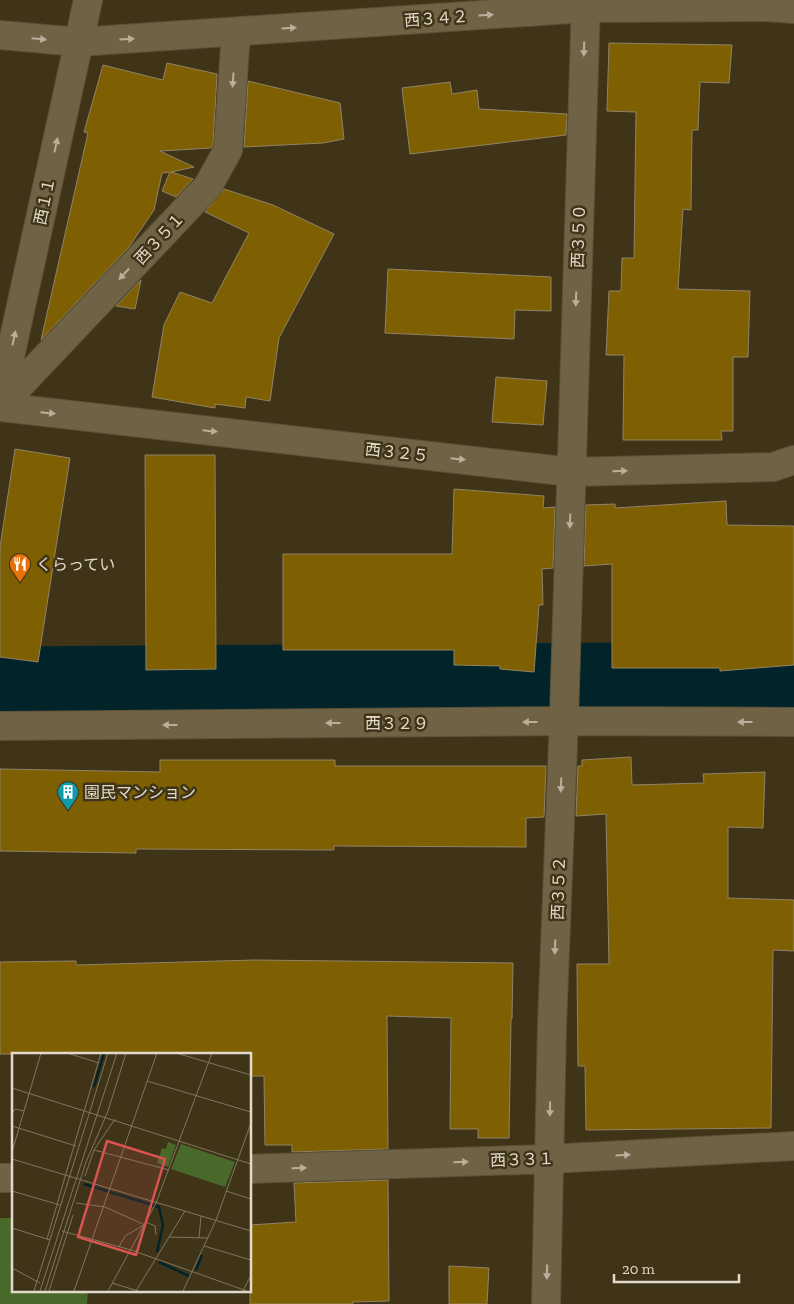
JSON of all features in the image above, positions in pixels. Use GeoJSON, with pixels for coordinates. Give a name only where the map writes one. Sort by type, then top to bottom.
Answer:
{"type":"FeatureCollection","features":[{"type":"Feature","properties":{"kind":"street","name":"西１１"},"geometry":{"type":"LineString","coordinates":[[0,405],[88,0]]}},
{"type":"Feature","properties":{"kind":"street","name":"西３４２"},"geometry":{"type":"LineString","coordinates":[[0,36],[78,42],[236,32],[586,4],[794,9]]}},
{"type":"Feature","properties":{"kind":"street","name":"西３５０"},"geometry":{"type":"LineString","coordinates":[[571,472],[586,4]]}},
{"type":"Feature","properties":{"kind":"street","name":"西３５１"},"geometry":{"type":"LineString","coordinates":[[0,405],[208,186],[228,150],[236,32]]}},
{"type":"Feature","properties":{"kind":"street","name":"西３２５"},"geometry":{"type":"LineString","coordinates":[[0,405],[571,472],[773,467],[794,460]]}},
{"type":"Feature","properties":{"kind":"street","name":"西３５２"},"geometry":{"type":"LineString","coordinates":[[546,1304],[552,1025],[566,667],[571,472]]}},
{"type":"Feature","properties":{"kind":"street","name":"西３２９"},"geometry":{"type":"LineString","coordinates":[[0,726],[564,720],[794,722]]}},
{"type":"Feature","properties":{"kind":"street","name":"西３３１"},"geometry":{"type":"LineString","coordinates":[[251,1169],[549,1159],[794,1146]]}},
{"type":"Feature","properties":{"kind":"green space"},"geometry":{"type":"Polygon","coordinates":[[[0,1218],[12,1218],[12,1292],[88,1292],[87,1304],[0,1304],[0,1218]]]}},
{"type":"Feature","properties":{"kind":"building"},"geometry":{"type":"Polygon","coordinates":[[[609,43],[732,45],[729,83],[700,82],[698,130],[692,130],[691,210],[683,209],[678,289],[750,291],[748,357],[733,357],[733,431],[721,431],[722,440],[623,440],[624,355],[606,355],[609,291],[621,291],[622,258],[634,258],[636,112],[607,111],[609,43]]]}},
{"type":"Feature","properties":{"kind":"building"},"geometry":{"type":"Polygon","coordinates":[[[167,63],[217,74],[213,145],[211,148],[160,151],[194,167],[171,172],[193,179],[176,197],[162,191],[170,172],[162,173],[154,210],[129,247],[41,340],[88,133],[84,132],[103,65],[163,80],[167,63]]]}},
{"type":"Feature","properties":{"kind":"building"},"geometry":{"type":"Polygon","coordinates":[[[248,81],[340,103],[344,139],[323,143],[244,147],[248,81]]]}},
{"type":"Feature","properties":{"kind":"building"},"geometry":{"type":"Polygon","coordinates":[[[450,82],[452,94],[477,90],[479,109],[567,114],[566,135],[410,154],[402,88],[450,82]]]}},
{"type":"Feature","properties":{"kind":"building"},"geometry":{"type":"Polygon","coordinates":[[[224,189],[273,205],[334,234],[279,338],[270,401],[246,397],[245,408],[215,404],[215,408],[152,397],[164,325],[180,292],[212,303],[249,233],[205,212],[224,189]]]}},
{"type":"Feature","properties":{"kind":"building"},"geometry":{"type":"Polygon","coordinates":[[[388,269],[551,277],[551,311],[515,310],[514,339],[385,333],[388,269]]]}},
{"type":"Feature","properties":{"kind":"building"},"geometry":{"type":"Polygon","coordinates":[[[141,280],[135,309],[116,306],[141,280]]]}},
{"type":"Feature","properties":{"kind":"building"},"geometry":{"type":"Polygon","coordinates":[[[496,377],[547,381],[543,425],[492,422],[496,377]]]}},
{"type":"Feature","properties":{"kind":"building"},"geometry":{"type":"Polygon","coordinates":[[[15,449],[70,458],[38,662],[0,657],[0,547],[15,449]]]}},
{"type":"Feature","properties":{"kind":"building"},"geometry":{"type":"Polygon","coordinates":[[[145,455],[215,455],[216,669],[146,670],[145,455]]]}},
{"type":"Feature","properties":{"kind":"building"},"geometry":{"type":"Polygon","coordinates":[[[454,489],[544,496],[543,508],[555,507],[553,568],[542,569],[543,605],[539,605],[534,672],[500,669],[500,666],[454,665],[454,650],[283,650],[283,554],[452,554],[454,489]]]}},
{"type":"Feature","properties":{"kind":"building"},"geometry":{"type":"Polygon","coordinates":[[[726,501],[727,525],[794,526],[794,665],[720,671],[720,668],[612,668],[612,564],[584,566],[586,505],[615,504],[615,508],[726,501]]]}},
{"type":"Feature","properties":{"kind":"building"},"geometry":{"type":"Polygon","coordinates":[[[631,757],[632,785],[704,783],[703,774],[765,772],[763,828],[728,827],[728,898],[794,900],[794,951],[773,950],[771,1128],[586,1130],[585,1066],[578,1066],[577,964],[609,964],[606,814],[576,816],[578,766],[582,766],[582,760],[631,757]]]}},
{"type":"Feature","properties":{"kind":"building"},"geometry":{"type":"Polygon","coordinates":[[[160,760],[335,760],[335,766],[546,766],[544,817],[526,818],[526,847],[334,846],[334,850],[136,849],[136,853],[0,851],[0,769],[160,772],[160,760]]]}},
{"type":"Feature","properties":{"kind":"building"},"geometry":{"type":"Polygon","coordinates":[[[255,960],[513,963],[509,1138],[478,1138],[478,1129],[450,1129],[451,1018],[387,1016],[388,1149],[292,1152],[292,1145],[265,1145],[264,1076],[251,1076],[251,1053],[0,1054],[0,962],[76,961],[76,965],[255,960]]]}},
{"type":"Feature","properties":{"kind":"building"},"geometry":{"type":"Polygon","coordinates":[[[388,1180],[389,1301],[353,1302],[353,1304],[250,1304],[251,1225],[296,1222],[294,1183],[388,1180]]]}},
{"type":"Feature","properties":{"kind":"building"},"geometry":{"type":"Polygon","coordinates":[[[449,1266],[489,1268],[487,1304],[449,1304],[449,1266]]]}},
{"type":"Feature","properties":{"kind":"waterway"},"geometry":{"type":"LineString","coordinates":[[0,684],[616,680],[794,684]]}},
{"type":"Feature","properties":{"kind":"place","name":"くらってい"},"geometry":{"type":"Point","coordinates":[20,583]}},
{"type":"Feature","properties":{"kind":"place","name":"園民マンション"},"geometry":{"type":"Point","coordinates":[68,811]}}]}
